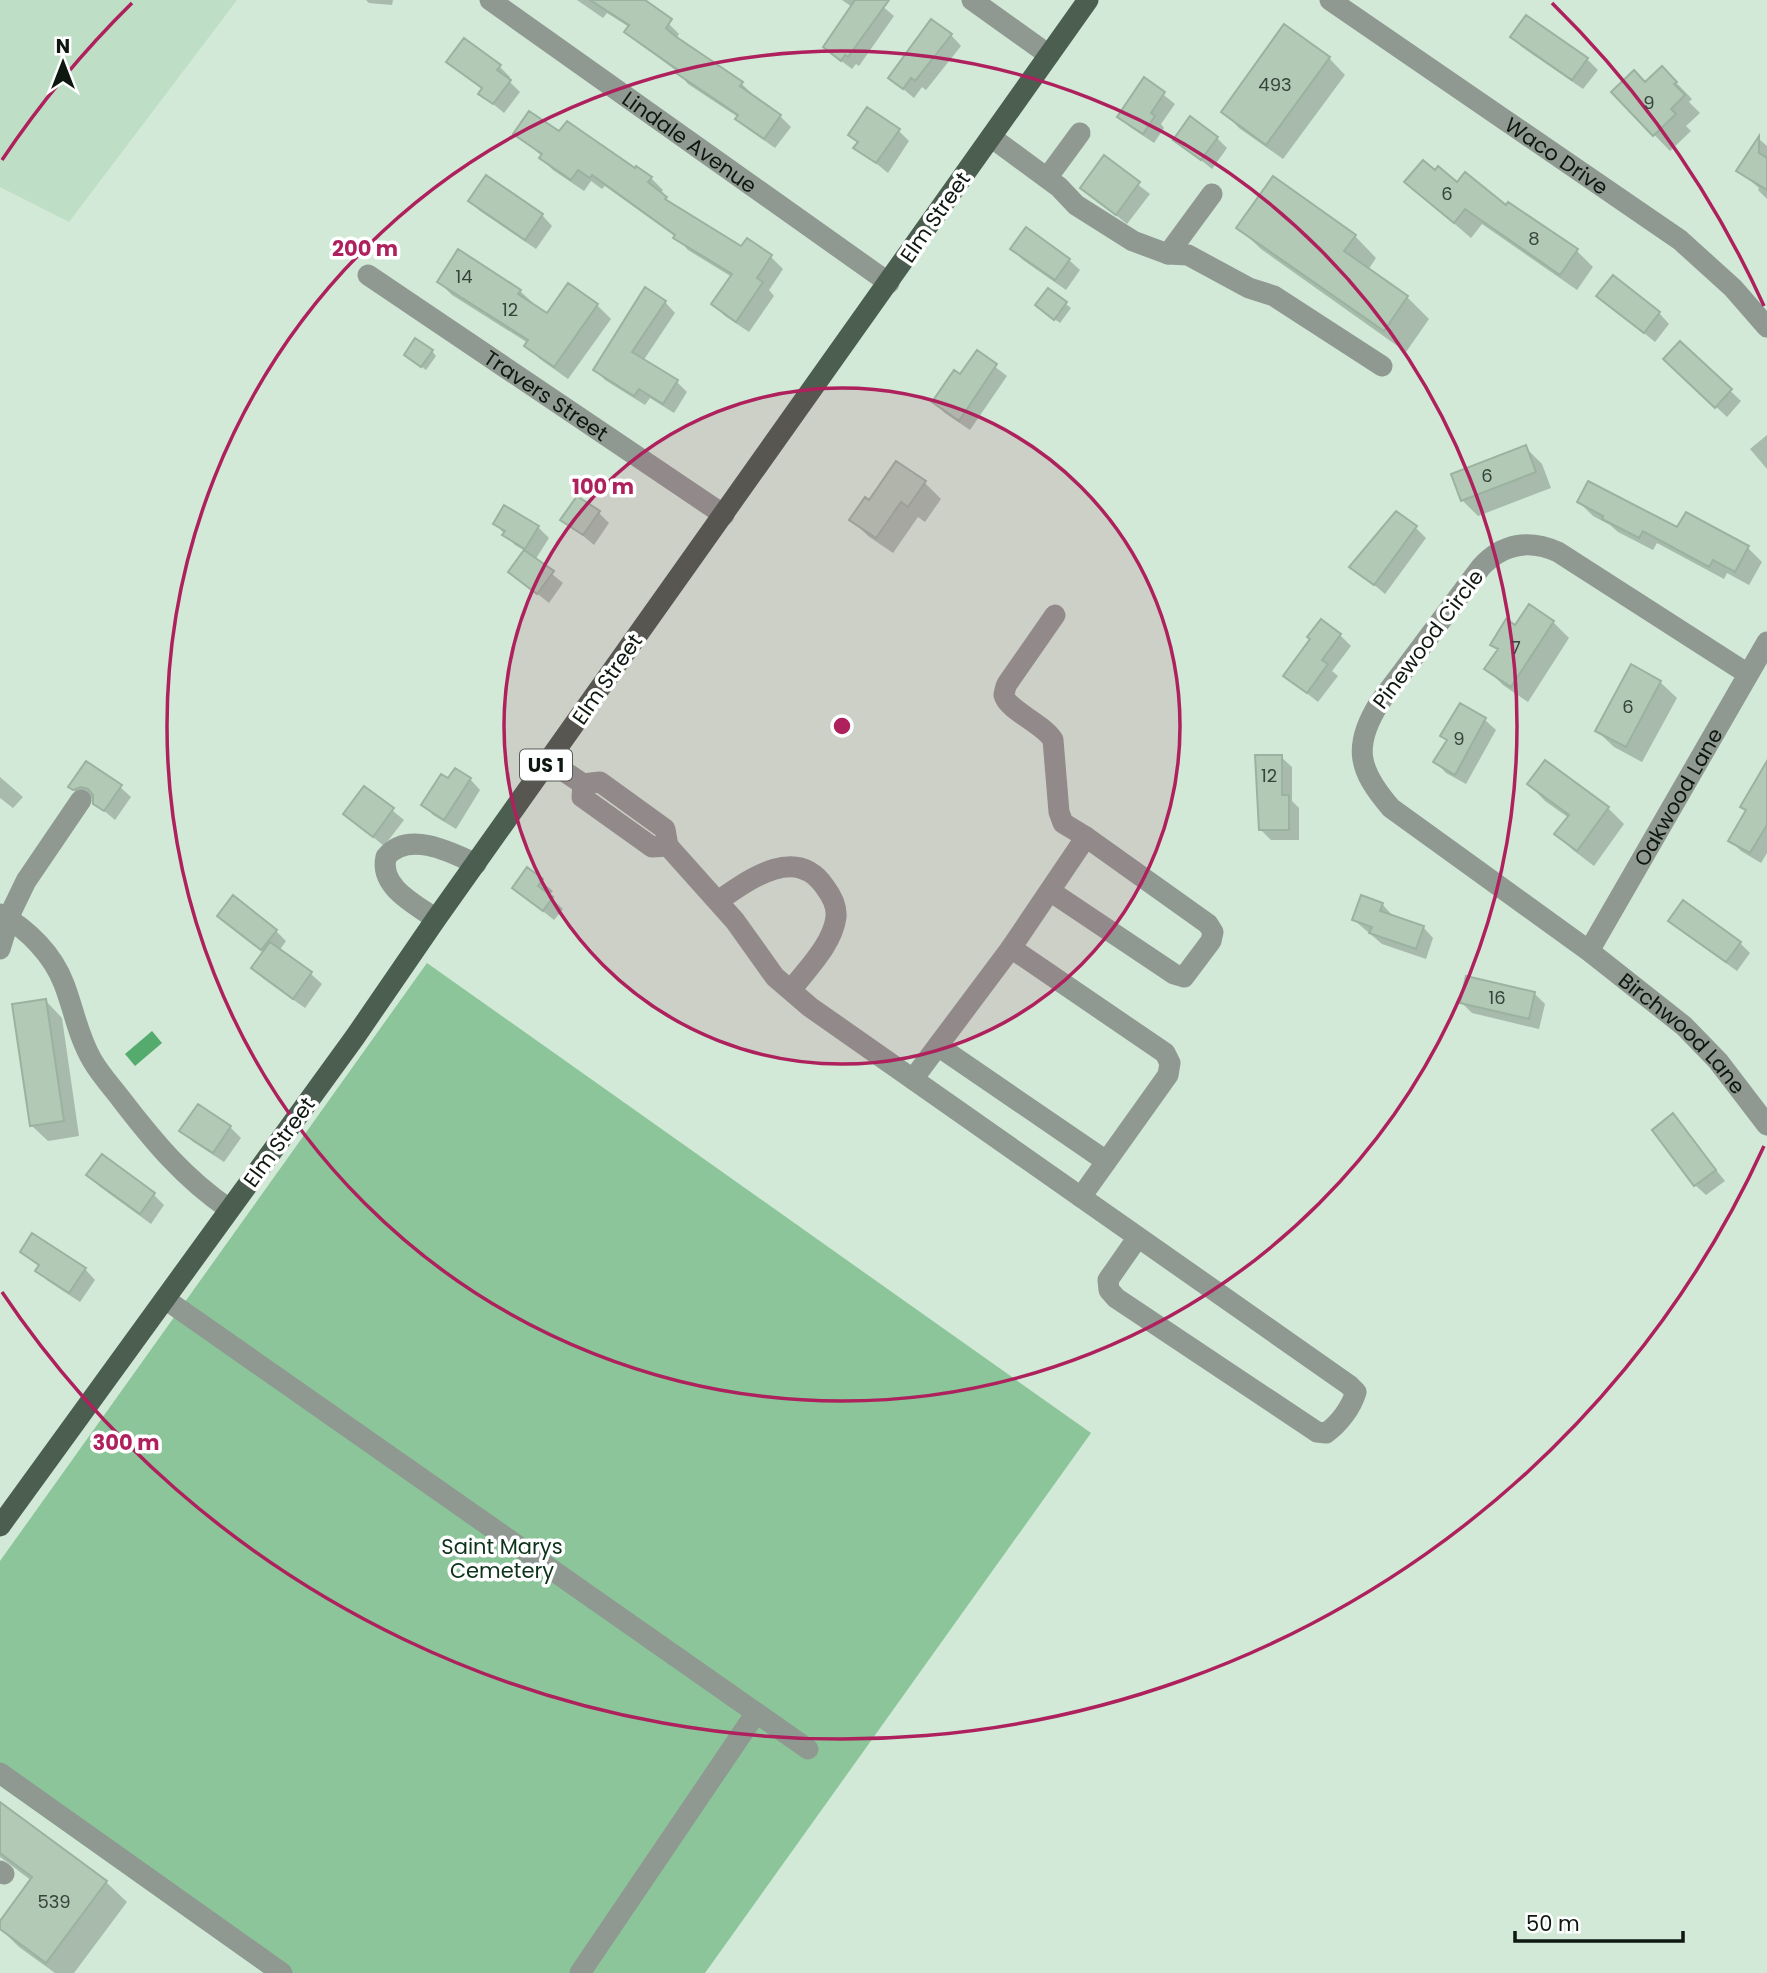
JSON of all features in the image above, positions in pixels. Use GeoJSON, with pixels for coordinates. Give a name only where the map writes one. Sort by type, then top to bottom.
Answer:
{"type":"FeatureCollection","features":[{"type":"Feature","properties":{"kind":"main road","name":"Elm Street"},"geometry":{"type":"LineString","coordinates":[[0,1526],[355,1037],[1088,0]]}},
{"type":"Feature","properties":{"kind":"street","name":"Lindale Avenue"},"geometry":{"type":"LineString","coordinates":[[490,0],[889,283]]}},
{"type":"Feature","properties":{"kind":"street"},"geometry":{"type":"LineString","coordinates":[[972,0],[1049,55]]}},
{"type":"Feature","properties":{"kind":"street","name":"Waco Drive"},"geometry":{"type":"LineString","coordinates":[[1330,0],[1680,240],[1733,288],[1767,327]]}},
{"type":"Feature","properties":{"kind":"street"},"geometry":{"type":"LineString","coordinates":[[1047,178],[1080,133]]}},
{"type":"Feature","properties":{"kind":"street"},"geometry":{"type":"LineString","coordinates":[[991,137],[1047,178],[1076,205],[1133,241],[1168,254],[1188,255],[1249,288],[1274,296],[1382,366]]}},
{"type":"Feature","properties":{"kind":"street"},"geometry":{"type":"LineString","coordinates":[[1168,254],[1212,194]]}},
{"type":"Feature","properties":{"kind":"street","name":"Travers Street"},"geometry":{"type":"LineString","coordinates":[[368,275],[724,515]]}},
{"type":"Feature","properties":{"kind":"street","name":"Pinewood Circle"},"geometry":{"type":"LineString","coordinates":[[1589,951],[1391,808],[1371,784],[1363,764],[1361,749],[1368,721],[1481,567],[1500,551],[1518,544],[1540,545],[1558,552],[1748,674]]}},
{"type":"Feature","properties":{"kind":"street"},"geometry":{"type":"LineString","coordinates":[[1049,891],[1174,974],[1184,976],[1211,940],[1213,932],[1208,924],[1063,823],[1059,812],[1053,740],[1048,732],[1009,704],[1004,694],[1007,684],[1055,615]]}},
{"type":"Feature","properties":{"kind":"street","name":"Oakwood Lane"},"geometry":{"type":"LineString","coordinates":[[1589,951],[1767,642]]}},
{"type":"Feature","properties":{"kind":"street"},"geometry":{"type":"LineString","coordinates":[[549,761],[583,784],[582,797],[652,848],[668,846],[718,901],[775,977],[810,1007],[913,1079],[1349,1385],[1356,1392],[1353,1402],[1334,1428],[1326,1433],[1317,1432],[1116,1298],[1109,1290],[1108,1280],[1138,1237]]}},
{"type":"Feature","properties":{"kind":"street"},"geometry":{"type":"LineString","coordinates":[[0,949],[4,917],[80,800]]}},
{"type":"Feature","properties":{"kind":"street"},"geometry":{"type":"LineString","coordinates":[[913,1079],[1011,948],[1086,837]]}},
{"type":"Feature","properties":{"kind":"street"},"geometry":{"type":"LineString","coordinates":[[436,919],[388,881],[385,873],[386,857],[399,847],[418,845],[449,850],[476,864]]}},
{"type":"Feature","properties":{"kind":"street"},"geometry":{"type":"LineString","coordinates":[[718,901],[748,879],[766,871],[787,867],[806,870],[820,879],[832,896],[836,916],[830,936],[791,990]]}},
{"type":"Feature","properties":{"kind":"street"},"geometry":{"type":"LineString","coordinates":[[4,917],[34,939],[50,957],[64,985],[80,1035],[93,1062],[169,1158],[201,1190],[229,1209]]}},
{"type":"Feature","properties":{"kind":"street"},"geometry":{"type":"LineString","coordinates":[[1011,948],[1165,1054],[1170,1063],[1168,1075],[1081,1197]]}},
{"type":"Feature","properties":{"kind":"street","name":"Birchwood Lane"},"geometry":{"type":"LineString","coordinates":[[1589,951],[1676,1019],[1702,1043],[1767,1125]]}},
{"type":"Feature","properties":{"kind":"street"},"geometry":{"type":"LineString","coordinates":[[938,1046],[1106,1161]]}},
{"type":"Feature","properties":{"kind":"street"},"geometry":{"type":"LineString","coordinates":[[165,1299],[808,1749]]}},
{"type":"Feature","properties":{"kind":"street"},"geometry":{"type":"LineString","coordinates":[[580,1973],[756,1713]]}},
{"type":"Feature","properties":{"kind":"street"},"geometry":{"type":"LineString","coordinates":[[0,1773],[282,1973]]}},
{"type":"Feature","properties":{"kind":"shaded area"},"geometry":{"type":"Polygon","coordinates":[[[0,0],[237,0],[69,222],[0,187],[0,0]]]}},
{"type":"Feature","properties":{"kind":"shaded area"},"geometry":{"type":"Polygon","coordinates":[[[152,1031],[162,1043],[135,1066],[125,1054],[152,1031]]]}},
{"type":"Feature","properties":{"kind":"green space","name":"Saint Marys Cemetery"},"geometry":{"type":"Polygon","coordinates":[[[427,963],[1091,1433],[705,1973],[264,1973],[0,1786],[0,1561],[427,963]]]}},
{"type":"Feature","properties":{"kind":"building"},"geometry":{"type":"Polygon","coordinates":[[[590,0],[645,0],[672,19],[666,28],[675,36],[743,82],[740,86],[781,115],[764,139],[735,119],[738,115],[676,73],[678,70],[624,32],[629,25],[590,0]]]}},
{"type":"Feature","properties":{"kind":"building"},"geometry":{"type":"Polygon","coordinates":[[[855,0],[889,0],[848,57],[845,55],[841,61],[823,47],[855,0]]]}},
{"type":"Feature","properties":{"kind":"building"},"geometry":{"type":"Polygon","coordinates":[[[1526,15],[1588,58],[1572,80],[1510,37],[1526,15]]]}},
{"type":"Feature","properties":{"kind":"building"},"geometry":{"type":"Polygon","coordinates":[[[931,19],[952,34],[915,81],[911,78],[903,89],[888,78],[931,19]]]}},
{"type":"Feature","properties":{"kind":"building"},"geometry":{"type":"Polygon","coordinates":[[[1284,24],[1330,57],[1266,145],[1221,112],[1284,24]]]}},
{"type":"Feature","properties":{"kind":"building"},"geometry":{"type":"Polygon","coordinates":[[[464,38],[501,65],[497,70],[511,80],[493,104],[478,94],[482,88],[446,62],[464,38]]]}},
{"type":"Feature","properties":{"kind":"building"},"geometry":{"type":"Polygon","coordinates":[[[1662,66],[1685,95],[1671,109],[1676,114],[1653,136],[1611,92],[1634,70],[1645,82],[1662,66]]]}},
{"type":"Feature","properties":{"kind":"building"},"geometry":{"type":"Polygon","coordinates":[[[1144,77],[1165,92],[1151,113],[1155,116],[1143,134],[1117,117],[1144,77]]]}},
{"type":"Feature","properties":{"kind":"building"},"geometry":{"type":"Polygon","coordinates":[[[867,107],[900,129],[876,163],[853,148],[858,142],[848,135],[867,107]]]}},
{"type":"Feature","properties":{"kind":"building"},"geometry":{"type":"Polygon","coordinates":[[[529,111],[559,131],[567,121],[652,177],[648,182],[667,197],[665,199],[741,246],[747,238],[772,255],[757,278],[763,282],[736,322],[711,304],[732,274],[673,238],[675,235],[592,175],[590,178],[578,170],[571,180],[539,158],[542,154],[513,134],[529,111]]]}},
{"type":"Feature","properties":{"kind":"building"},"geometry":{"type":"Polygon","coordinates":[[[1190,116],[1218,137],[1201,160],[1173,140],[1190,116]]]}},
{"type":"Feature","properties":{"kind":"building"},"geometry":{"type":"Polygon","coordinates":[[[1759,136],[1759,153],[1767,158],[1767,190],[1736,171],[1759,136]]]}},
{"type":"Feature","properties":{"kind":"building"},"geometry":{"type":"Polygon","coordinates":[[[1104,155],[1140,182],[1116,215],[1080,188],[1104,155]]]}},
{"type":"Feature","properties":{"kind":"building"},"geometry":{"type":"Polygon","coordinates":[[[1423,160],[1435,170],[1438,166],[1457,182],[1465,172],[1506,205],[1508,202],[1578,249],[1560,275],[1465,209],[1454,223],[1404,182],[1423,160]]]}},
{"type":"Feature","properties":{"kind":"building"},"geometry":{"type":"Polygon","coordinates":[[[486,175],[543,214],[525,240],[468,201],[486,175]]]}},
{"type":"Feature","properties":{"kind":"building"},"geometry":{"type":"Polygon","coordinates":[[[1273,176],[1356,235],[1344,251],[1408,296],[1384,331],[1236,228],[1273,176]]]}},
{"type":"Feature","properties":{"kind":"building"},"geometry":{"type":"Polygon","coordinates":[[[1026,227],[1070,259],[1055,280],[1010,249],[1026,227]]]}},
{"type":"Feature","properties":{"kind":"building"},"geometry":{"type":"Polygon","coordinates":[[[458,249],[521,290],[518,294],[547,313],[568,283],[598,304],[554,367],[524,346],[528,340],[437,282],[458,249]]]}},
{"type":"Feature","properties":{"kind":"building"},"geometry":{"type":"Polygon","coordinates":[[[1613,275],[1660,312],[1644,333],[1596,296],[1613,275]]]}},
{"type":"Feature","properties":{"kind":"building"},"geometry":{"type":"Polygon","coordinates":[[[645,287],[666,301],[632,352],[678,380],[663,404],[639,389],[634,396],[593,370],[645,287]]]}},
{"type":"Feature","properties":{"kind":"building"},"geometry":{"type":"Polygon","coordinates":[[[1048,288],[1067,302],[1054,320],[1035,305],[1048,288]]]}},
{"type":"Feature","properties":{"kind":"building"},"geometry":{"type":"Polygon","coordinates":[[[415,338],[433,350],[421,367],[404,355],[415,338]]]}},
{"type":"Feature","properties":{"kind":"building"},"geometry":{"type":"Polygon","coordinates":[[[1680,341],[1732,389],[1715,408],[1663,359],[1680,341]]]}},
{"type":"Feature","properties":{"kind":"building"},"geometry":{"type":"Polygon","coordinates":[[[977,350],[997,364],[959,421],[932,402],[954,370],[960,374],[977,350]]]}},
{"type":"Feature","properties":{"kind":"building"},"geometry":{"type":"Polygon","coordinates":[[[1526,445],[1536,472],[1461,501],[1451,474],[1526,445]]]}},
{"type":"Feature","properties":{"kind":"building"},"geometry":{"type":"Polygon","coordinates":[[[896,461],[926,481],[908,507],[901,502],[876,538],[849,520],[865,497],[869,500],[896,461]]]}},
{"type":"Feature","properties":{"kind":"building"},"geometry":{"type":"Polygon","coordinates":[[[1588,481],[1677,527],[1686,512],[1749,546],[1735,572],[1713,560],[1709,567],[1643,531],[1639,538],[1602,519],[1603,516],[1577,502],[1588,481]]]}},
{"type":"Feature","properties":{"kind":"building"},"geometry":{"type":"Polygon","coordinates":[[[577,496],[600,511],[583,535],[560,520],[577,496]]]}},
{"type":"Feature","properties":{"kind":"building"},"geometry":{"type":"Polygon","coordinates":[[[504,505],[539,526],[525,549],[502,535],[505,531],[493,524],[504,505]]]}},
{"type":"Feature","properties":{"kind":"building"},"geometry":{"type":"Polygon","coordinates":[[[1396,511],[1417,526],[1374,585],[1349,567],[1396,511]]]}},
{"type":"Feature","properties":{"kind":"building"},"geometry":{"type":"Polygon","coordinates":[[[524,550],[554,571],[537,594],[508,572],[524,550]]]}},
{"type":"Feature","properties":{"kind":"building"},"geometry":{"type":"Polygon","coordinates":[[[1529,604],[1554,621],[1511,687],[1484,669],[1498,649],[1490,645],[1506,619],[1515,625],[1529,604]]]}},
{"type":"Feature","properties":{"kind":"building"},"geometry":{"type":"Polygon","coordinates":[[[1321,619],[1341,634],[1322,660],[1328,664],[1307,693],[1283,676],[1321,619]]]}},
{"type":"Feature","properties":{"kind":"building"},"geometry":{"type":"Polygon","coordinates":[[[1631,664],[1661,681],[1626,747],[1595,731],[1631,664]]]}},
{"type":"Feature","properties":{"kind":"building"},"geometry":{"type":"Polygon","coordinates":[[[1460,703],[1486,718],[1455,775],[1433,762],[1447,740],[1440,736],[1460,703]]]}},
{"type":"Feature","properties":{"kind":"building"},"geometry":{"type":"Polygon","coordinates":[[[1255,755],[1282,755],[1282,795],[1289,795],[1289,830],[1259,830],[1255,755]]]}},
{"type":"Feature","properties":{"kind":"building"},"geometry":{"type":"Polygon","coordinates":[[[1545,760],[1609,807],[1577,851],[1554,834],[1569,815],[1527,784],[1545,760]]]}},
{"type":"Feature","properties":{"kind":"building"},"geometry":{"type":"Polygon","coordinates":[[[86,761],[122,785],[104,811],[93,804],[93,795],[88,789],[81,787],[73,790],[68,787],[86,761]]]}},
{"type":"Feature","properties":{"kind":"building"},"geometry":{"type":"Polygon","coordinates":[[[1767,761],[1767,825],[1750,853],[1728,841],[1746,810],[1740,807],[1767,761]]]}},
{"type":"Feature","properties":{"kind":"building"},"geometry":{"type":"Polygon","coordinates":[[[455,768],[471,778],[444,820],[421,805],[441,774],[448,778],[455,768]]]}},
{"type":"Feature","properties":{"kind":"building"},"geometry":{"type":"Polygon","coordinates":[[[364,786],[394,808],[373,837],[343,814],[364,786]]]}},
{"type":"Feature","properties":{"kind":"building"},"geometry":{"type":"Polygon","coordinates":[[[527,867],[543,879],[538,886],[553,897],[543,911],[512,888],[527,867]]]}},
{"type":"Feature","properties":{"kind":"building"},"geometry":{"type":"Polygon","coordinates":[[[233,895],[277,930],[261,950],[217,916],[233,895]]]}},
{"type":"Feature","properties":{"kind":"building"},"geometry":{"type":"Polygon","coordinates":[[[1361,895],[1383,903],[1380,911],[1424,926],[1416,949],[1369,933],[1372,927],[1352,920],[1361,895]]]}},
{"type":"Feature","properties":{"kind":"building"},"geometry":{"type":"Polygon","coordinates":[[[1683,900],[1741,942],[1726,962],[1668,921],[1683,900]]]}},
{"type":"Feature","properties":{"kind":"building"},"geometry":{"type":"Polygon","coordinates":[[[270,942],[312,972],[293,999],[251,968],[270,942]]]}},
{"type":"Feature","properties":{"kind":"building"},"geometry":{"type":"Polygon","coordinates":[[[1466,976],[1535,992],[1529,1019],[1460,1003],[1466,976]]]}},
{"type":"Feature","properties":{"kind":"building"},"geometry":{"type":"Polygon","coordinates":[[[46,999],[64,1121],[30,1126],[12,1004],[46,999]]]}},
{"type":"Feature","properties":{"kind":"building"},"geometry":{"type":"Polygon","coordinates":[[[198,1104],[231,1126],[213,1153],[179,1131],[198,1104]]]}},
{"type":"Feature","properties":{"kind":"building"},"geometry":{"type":"Polygon","coordinates":[[[1673,1113],[1716,1170],[1694,1186],[1652,1130],[1673,1113]]]}},
{"type":"Feature","properties":{"kind":"building"},"geometry":{"type":"Polygon","coordinates":[[[102,1154],[155,1193],[140,1214],[86,1175],[102,1154]]]}},
{"type":"Feature","properties":{"kind":"building"},"geometry":{"type":"Polygon","coordinates":[[[32,1233],[86,1268],[69,1293],[35,1271],[39,1265],[20,1252],[32,1233]]]}},
{"type":"Feature","properties":{"kind":"building"},"geometry":{"type":"Polygon","coordinates":[[[0,1802],[107,1881],[46,1963],[0,1929],[0,1921],[32,1877],[0,1853],[0,1802]]]}}]}
